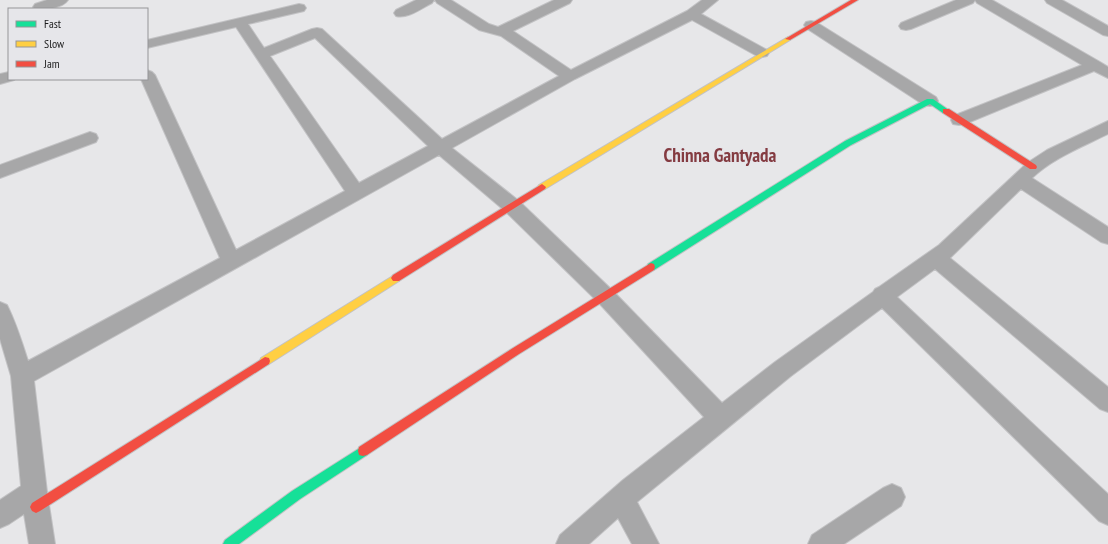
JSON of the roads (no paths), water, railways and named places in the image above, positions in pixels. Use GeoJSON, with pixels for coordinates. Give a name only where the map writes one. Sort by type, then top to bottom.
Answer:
{"type":"FeatureCollection","features":[{"type":"Feature","properties":{"kind":"street"},"geometry":{"type":"LineString","coordinates":[[39,5],[61,0]]}},
{"type":"Feature","properties":{"kind":"street"},"geometry":{"type":"LineString","coordinates":[[401,13],[427,0]]}},
{"type":"Feature","properties":{"kind":"street"},"geometry":{"type":"LineString","coordinates":[[442,0],[484,27],[494,31],[503,31],[565,0]]}},
{"type":"Feature","properties":{"kind":"street"},"geometry":{"type":"LineString","coordinates":[[22,376],[570,76],[692,14],[711,0]]}},
{"type":"Feature","properties":{"kind":"street"},"geometry":{"type":"LineString","coordinates":[[0,515],[35,499],[762,53],[855,0]]}},
{"type":"Feature","properties":{"kind":"street"},"geometry":{"type":"LineString","coordinates":[[906,26],[968,0]]}},
{"type":"Feature","properties":{"kind":"street"},"geometry":{"type":"LineString","coordinates":[[982,0],[1102,69]]}},
{"type":"Feature","properties":{"kind":"street"},"geometry":{"type":"LineString","coordinates":[[1052,0],[1108,32]]}},
{"type":"Feature","properties":{"kind":"street"},"geometry":{"type":"LineString","coordinates":[[148,44],[299,8]]}},
{"type":"Feature","properties":{"kind":"street"},"geometry":{"type":"LineString","coordinates":[[692,14],[762,53]]}},
{"type":"Feature","properties":{"kind":"street"},"geometry":{"type":"LineString","coordinates":[[239,22],[356,192]]}},
{"type":"Feature","properties":{"kind":"street"},"geometry":{"type":"LineString","coordinates":[[812,25],[959,120],[1108,237]]}},
{"type":"Feature","properties":{"kind":"street"},"geometry":{"type":"LineString","coordinates":[[503,31],[570,76]]}},
{"type":"Feature","properties":{"kind":"street"},"geometry":{"type":"LineString","coordinates":[[261,54],[316,32],[440,147],[512,206],[606,296],[721,418]]}},
{"type":"Feature","properties":{"kind":"street"},"geometry":{"type":"LineString","coordinates":[[959,120],[1102,69]]}},
{"type":"Feature","properties":{"kind":"street"},"geometry":{"type":"LineString","coordinates":[[148,77],[231,261]]}},
{"type":"Feature","properties":{"kind":"street"},"geometry":{"type":"LineString","coordinates":[[229,544],[303,491],[516,351],[848,144],[930,102]]}},
{"type":"Feature","properties":{"kind":"street"},"geometry":{"type":"LineString","coordinates":[[569,544],[621,499],[783,369],[882,295],[946,250],[1027,174],[1053,154],[1108,128]]}},
{"type":"Feature","properties":{"kind":"street"},"geometry":{"type":"LineString","coordinates":[[0,172],[90,138]]}},
{"type":"Feature","properties":{"kind":"street"},"geometry":{"type":"LineString","coordinates":[[936,258],[1108,401]]}},
{"type":"Feature","properties":{"kind":"street"},"geometry":{"type":"LineString","coordinates":[[882,295],[1108,512]]}},
{"type":"Feature","properties":{"kind":"street"},"geometry":{"type":"LineString","coordinates":[[2,323],[22,376],[35,499],[42,544]]}},
{"type":"Feature","properties":{"kind":"street"},"geometry":{"type":"LineString","coordinates":[[821,544],[892,497]]}},
{"type":"Feature","properties":{"kind":"street"},"geometry":{"type":"LineString","coordinates":[[621,499],[646,544]]}},
{"type":"Feature","properties":{"kind":"district","name":"Chinna Gantyada"},"geometry":{"type":"Point","coordinates":[720,155]}}]}
